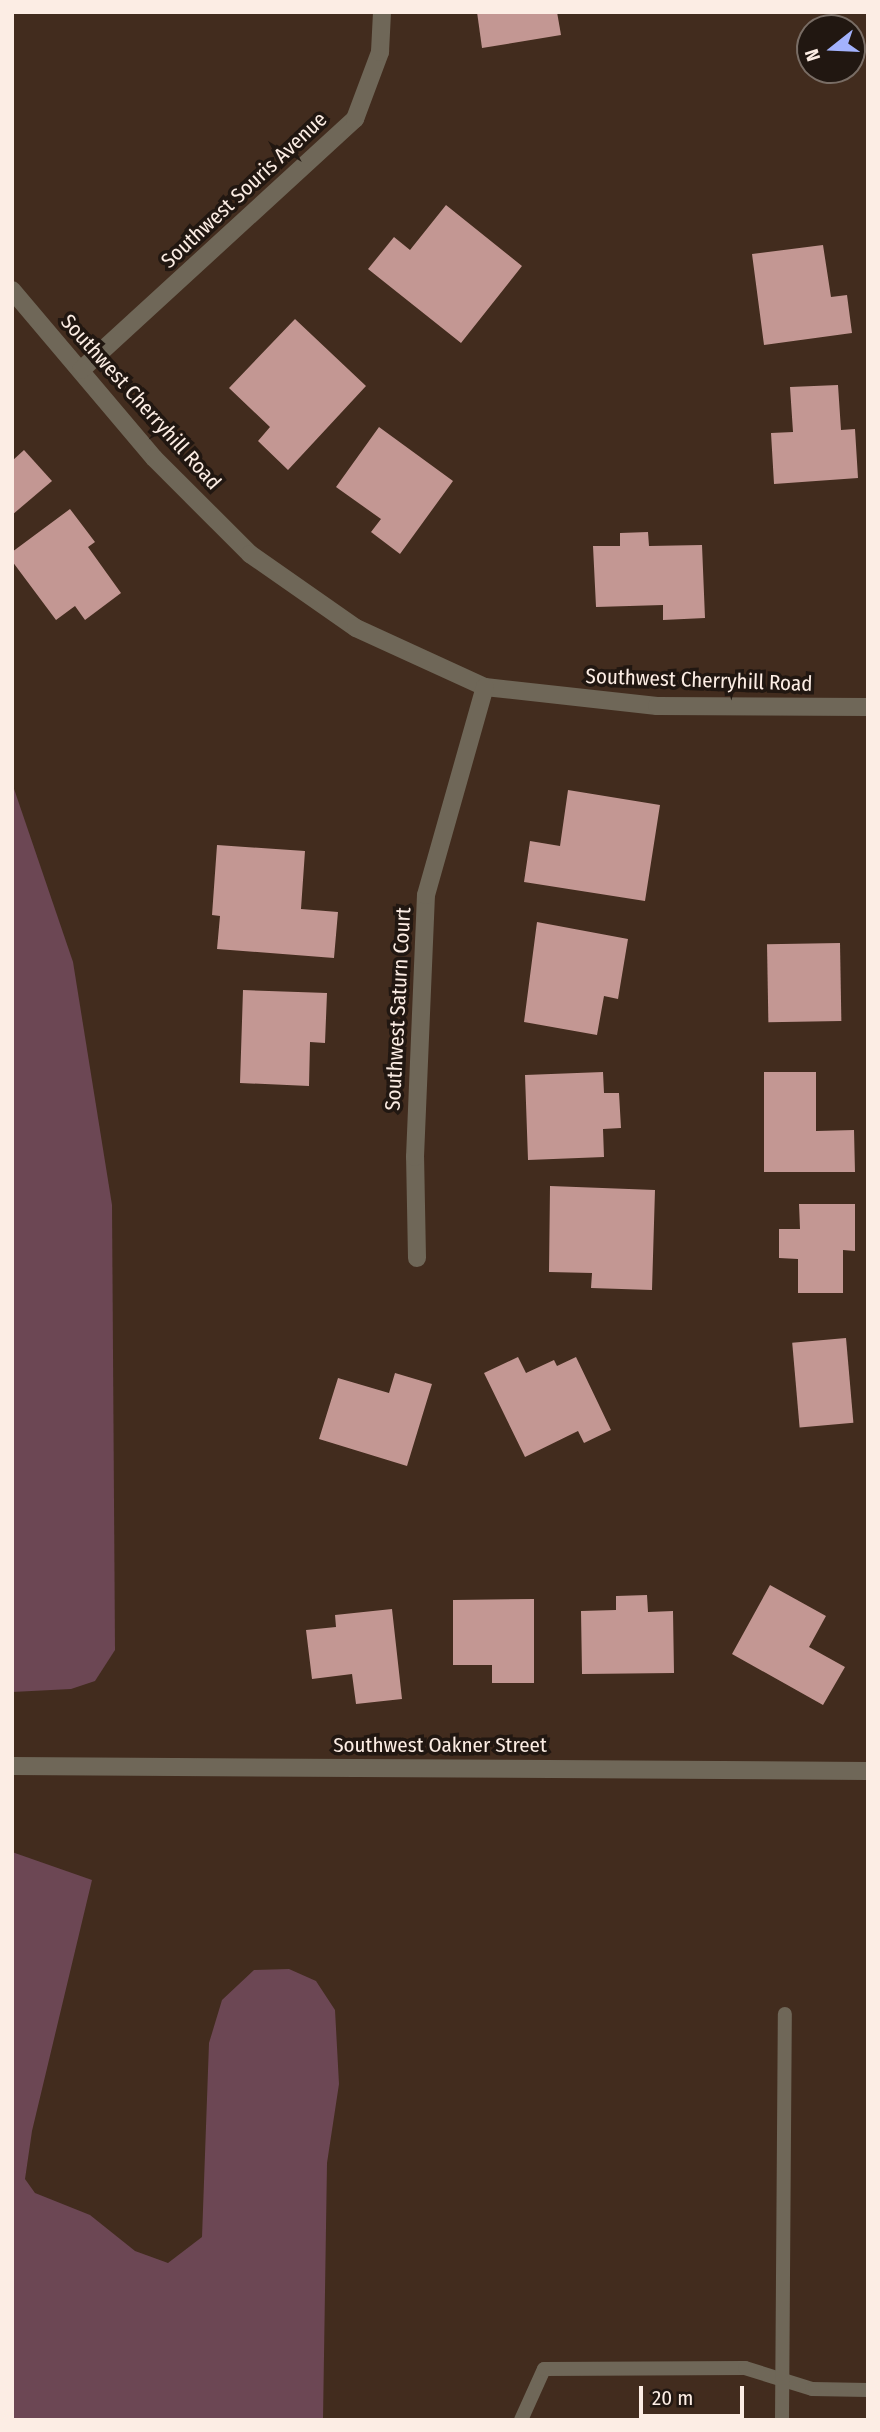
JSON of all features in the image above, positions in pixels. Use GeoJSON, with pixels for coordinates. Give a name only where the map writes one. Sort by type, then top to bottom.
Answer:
{"type":"FeatureCollection","features":[{"type":"Feature","properties":{"kind":"street","name":"Southwest Souris Avenue"},"geometry":{"type":"LineString","coordinates":[[82,370],[355,119],[380,52],[382,12]]}},
{"type":"Feature","properties":{"kind":"street","name":"Southwest Cherryhill Road"},"geometry":{"type":"LineString","coordinates":[[12,290],[154,458],[250,554],[356,628],[485,687],[657,706],[868,707]]}},
{"type":"Feature","properties":{"kind":"street","name":"Southwest Saturn Court"},"geometry":{"type":"LineString","coordinates":[[417,1258],[415,1157],[426,895],[485,687]]}},
{"type":"Feature","properties":{"kind":"street","name":"Southwest Oakner Street"},"geometry":{"type":"LineString","coordinates":[[12,1766],[868,1771]]}},
{"type":"Feature","properties":{"kind":"lane"},"geometry":{"type":"LineString","coordinates":[[782,2420],[785,2014]]}},
{"type":"Feature","properties":{"kind":"lane"},"geometry":{"type":"LineString","coordinates":[[521,2420],[544,2369],[745,2368],[812,2389],[868,2390]]}},
{"type":"Feature","properties":{"kind":"shaded area"},"geometry":{"type":"Polygon","coordinates":[[[12,783],[73,962],[112,1205],[115,1650],[95,1681],[71,1689],[12,1692],[12,783]]]}},
{"type":"Feature","properties":{"kind":"shaded area"},"geometry":{"type":"Polygon","coordinates":[[[12,1852],[92,1880],[32,2131],[25,2179],[35,2193],[90,2215],[135,2251],[168,2263],[202,2237],[209,2043],[222,2000],[254,1970],[289,1969],[316,1981],[335,2010],[339,2084],[327,2163],[323,2420],[12,2420],[12,1852]]]}},
{"type":"Feature","properties":{"kind":"building"},"geometry":{"type":"Polygon","coordinates":[[[477,12],[557,12],[561,35],[482,48],[477,12]]]}},
{"type":"Feature","properties":{"kind":"building"},"geometry":{"type":"Polygon","coordinates":[[[446,205],[522,266],[461,343],[368,269],[394,237],[410,250],[446,205]]]}},
{"type":"Feature","properties":{"kind":"building"},"geometry":{"type":"Polygon","coordinates":[[[823,245],[831,297],[847,295],[852,333],[764,345],[752,254],[823,245]]]}},
{"type":"Feature","properties":{"kind":"building"},"geometry":{"type":"Polygon","coordinates":[[[295,319],[366,386],[288,470],[258,441],[270,427],[229,388],[295,319]]]}},
{"type":"Feature","properties":{"kind":"building"},"geometry":{"type":"Polygon","coordinates":[[[838,385],[841,430],[855,429],[858,478],[774,484],[771,433],[793,432],[790,387],[838,385]]]}},
{"type":"Feature","properties":{"kind":"building"},"geometry":{"type":"Polygon","coordinates":[[[379,427],[453,481],[400,554],[371,532],[381,519],[336,487],[379,427]]]}},
{"type":"Feature","properties":{"kind":"building"},"geometry":{"type":"Polygon","coordinates":[[[24,450],[52,481],[12,515],[12,461],[24,450]]]}},
{"type":"Feature","properties":{"kind":"building"},"geometry":{"type":"Polygon","coordinates":[[[70,509],[95,542],[88,547],[121,593],[85,620],[75,606],[56,620],[12,561],[12,552],[70,509]]]}},
{"type":"Feature","properties":{"kind":"building"},"geometry":{"type":"Polygon","coordinates":[[[648,532],[649,546],[702,545],[705,618],[663,620],[663,605],[596,607],[593,546],[620,546],[620,533],[648,532]]]}},
{"type":"Feature","properties":{"kind":"building"},"geometry":{"type":"Polygon","coordinates":[[[568,790],[660,805],[645,901],[524,882],[530,841],[560,846],[568,790]]]}},
{"type":"Feature","properties":{"kind":"building"},"geometry":{"type":"Polygon","coordinates":[[[217,845],[305,851],[301,909],[338,912],[334,958],[217,949],[220,916],[212,915],[217,845]]]}},
{"type":"Feature","properties":{"kind":"building"},"geometry":{"type":"Polygon","coordinates":[[[537,922],[628,939],[618,999],[604,996],[597,1035],[524,1022],[537,922]]]}},
{"type":"Feature","properties":{"kind":"building"},"geometry":{"type":"Polygon","coordinates":[[[840,943],[841,1021],[768,1022],[767,944],[840,943]]]}},
{"type":"Feature","properties":{"kind":"building"},"geometry":{"type":"Polygon","coordinates":[[[243,990],[327,993],[325,1043],[310,1042],[309,1086],[240,1083],[243,990]]]}},
{"type":"Feature","properties":{"kind":"building"},"geometry":{"type":"Polygon","coordinates":[[[603,1072],[604,1093],[619,1093],[621,1128],[603,1129],[604,1157],[528,1160],[525,1075],[603,1072]]]}},
{"type":"Feature","properties":{"kind":"building"},"geometry":{"type":"Polygon","coordinates":[[[764,1072],[816,1072],[816,1131],[854,1130],[855,1172],[764,1172],[764,1072]]]}},
{"type":"Feature","properties":{"kind":"building"},"geometry":{"type":"Polygon","coordinates":[[[550,1186],[655,1190],[652,1290],[591,1288],[592,1273],[549,1272],[550,1186]]]}},
{"type":"Feature","properties":{"kind":"building"},"geometry":{"type":"Polygon","coordinates":[[[799,1204],[855,1204],[855,1251],[843,1250],[843,1293],[798,1293],[798,1259],[779,1258],[779,1229],[800,1229],[799,1204]]]}},
{"type":"Feature","properties":{"kind":"building"},"geometry":{"type":"Polygon","coordinates":[[[846,1338],[853,1423],[800,1427],[792,1343],[846,1338]]]}},
{"type":"Feature","properties":{"kind":"building"},"geometry":{"type":"Polygon","coordinates":[[[518,1357],[526,1373],[554,1360],[557,1366],[576,1357],[611,1430],[584,1443],[578,1431],[525,1457],[484,1373],[518,1357]]]}},
{"type":"Feature","properties":{"kind":"building"},"geometry":{"type":"Polygon","coordinates":[[[395,1373],[432,1384],[407,1466],[319,1439],[338,1378],[389,1393],[395,1373]]]}},
{"type":"Feature","properties":{"kind":"building"},"geometry":{"type":"Polygon","coordinates":[[[770,1585],[826,1616],[809,1647],[845,1667],[823,1705],[732,1654],[770,1585]]]}},
{"type":"Feature","properties":{"kind":"building"},"geometry":{"type":"Polygon","coordinates":[[[647,1595],[648,1612],[673,1611],[674,1673],[582,1674],[581,1611],[616,1610],[616,1596],[647,1595]]]}},
{"type":"Feature","properties":{"kind":"building"},"geometry":{"type":"Polygon","coordinates":[[[534,1599],[534,1683],[492,1683],[492,1665],[453,1665],[453,1600],[534,1599]]]}},
{"type":"Feature","properties":{"kind":"building"},"geometry":{"type":"Polygon","coordinates":[[[392,1609],[402,1699],[356,1704],[352,1674],[312,1679],[306,1630],[336,1627],[335,1615],[392,1609]]]}}]}
